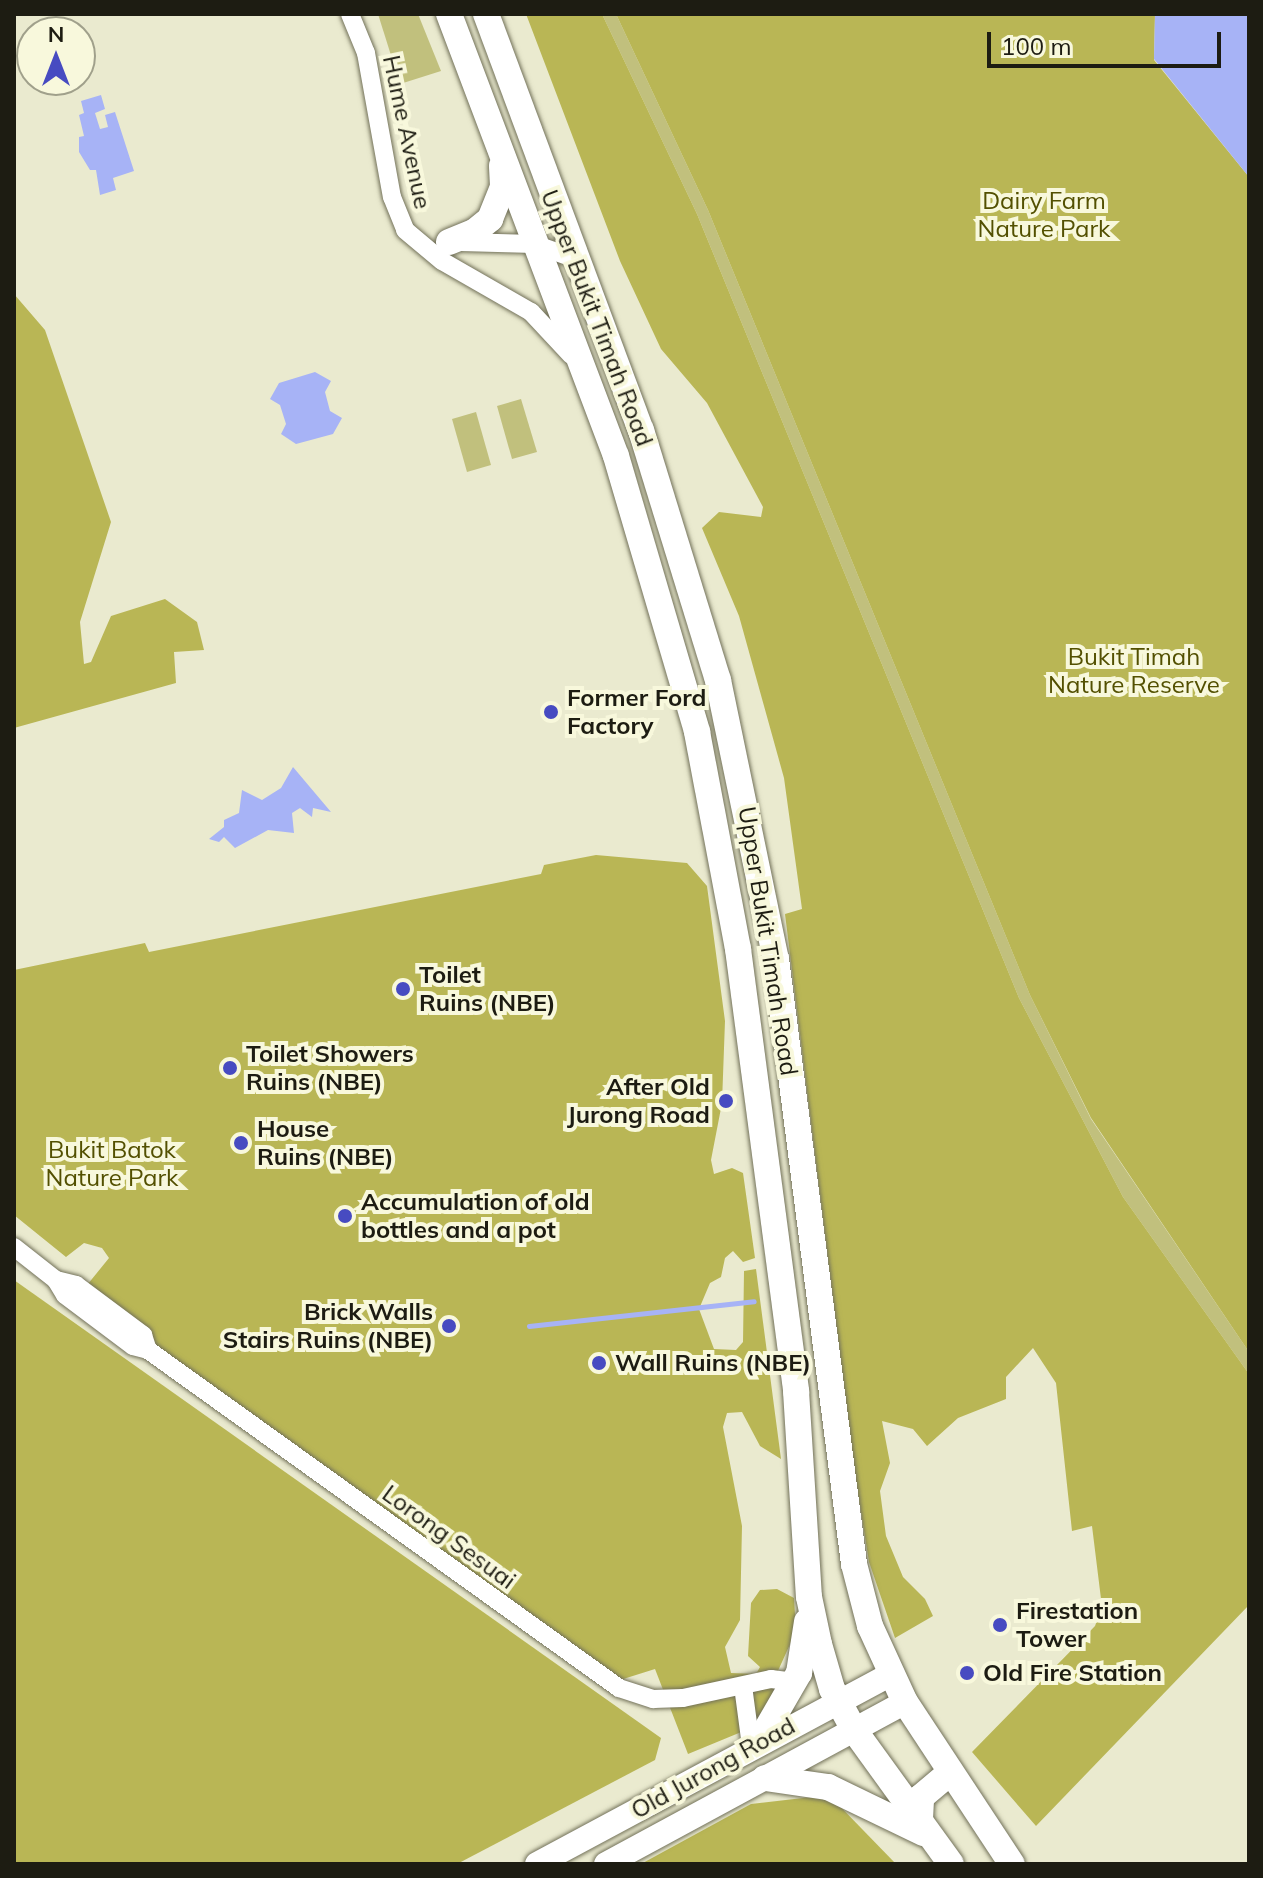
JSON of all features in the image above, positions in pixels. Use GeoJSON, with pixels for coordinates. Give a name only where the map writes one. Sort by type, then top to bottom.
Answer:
{"type":"FeatureCollection","features":[{"type":"Feature","properties":{"kind":"highway","name":"Upper Bukit Timah Road"},"geometry":{"type":"LineString","coordinates":[[449,14],[626,489],[697,732],[738,949],[796,1391],[809,1597],[838,1702],[854,1730],[951,1864]]}},
{"type":"Feature","properties":{"kind":"highway","name":"Upper Bukit Timah Road"},"geometry":{"type":"LineString","coordinates":[[486,14],[573,258],[641,430],[718,680],[776,959],[854,1564],[870,1626],[905,1702],[1012,1864]]}},
{"type":"Feature","properties":{"kind":"highway"},"geometry":{"type":"LineString","coordinates":[[490,119],[505,110],[508,77]]}},
{"type":"Feature","properties":{"kind":"highway"},"geometry":{"type":"LineString","coordinates":[[440,245],[490,219],[503,186],[501,154]]}},
{"type":"Feature","properties":{"kind":"highway"},"geometry":{"type":"LineString","coordinates":[[626,489],[623,442],[627,433],[641,430]]}},
{"type":"Feature","properties":{"kind":"highway"},"geometry":{"type":"LineString","coordinates":[[697,732],[703,684],[718,680]]}},
{"type":"Feature","properties":{"kind":"highway"},"geometry":{"type":"LineString","coordinates":[[771,1204],[799,1191],[803,1175]]}},
{"type":"Feature","properties":{"kind":"highway"},"geometry":{"type":"LineString","coordinates":[[755,1744],[795,1682],[803,1659],[809,1597]]}},
{"type":"Feature","properties":{"kind":"highway"},"geometry":{"type":"LineString","coordinates":[[926,1829],[921,1797],[950,1773]]}},
{"type":"Feature","properties":{"kind":"highway"},"geometry":{"type":"LineString","coordinates":[[765,1778],[836,1789],[926,1829]]}},
{"type":"Feature","properties":{"kind":"main road","name":"Old Jurong Road"},"geometry":{"type":"LineString","coordinates":[[537,1864],[755,1744],[891,1674]]}},
{"type":"Feature","properties":{"kind":"main road","name":"Old Jurong Road"},"geometry":{"type":"LineString","coordinates":[[606,1864],[905,1702]]}},
{"type":"Feature","properties":{"kind":"street","name":"Hume Avenue"},"geometry":{"type":"LineString","coordinates":[[350,14],[366,53],[397,215],[405,230],[440,245],[442,261],[531,312],[580,367]]}},
{"type":"Feature","properties":{"kind":"street"},"geometry":{"type":"LineString","coordinates":[[440,245],[534,244],[573,258]]}},
{"type":"Feature","properties":{"kind":"street","name":"Lorong Sesuai"},"geometry":{"type":"LineString","coordinates":[[14,1247],[56,1280],[76,1285],[143,1335],[148,1350],[619,1688],[653,1699],[771,1679],[795,1682]]}},
{"type":"Feature","properties":{"kind":"street"},"geometry":{"type":"LineString","coordinates":[[743,1686],[755,1744]]}},
{"type":"Feature","properties":{"kind":"shaded area"},"geometry":{"type":"Polygon","coordinates":[[[378,14],[418,14],[441,71],[400,84],[378,14]]]}},
{"type":"Feature","properties":{"kind":"shaded area"},"geometry":{"type":"Polygon","coordinates":[[[602,14],[616,14],[708,210],[1030,995],[1091,1119],[1249,1352],[1249,1374],[1123,1197],[1019,998],[697,214],[602,14]]]}},
{"type":"Feature","properties":{"kind":"shaded area"},"geometry":{"type":"Polygon","coordinates":[[[521,399],[537,452],[512,459],[497,406],[521,399]]]}},
{"type":"Feature","properties":{"kind":"shaded area"},"geometry":{"type":"Polygon","coordinates":[[[476,412],[491,465],[467,472],[452,419],[476,412]]]}},
{"type":"Feature","properties":{"kind":"green space"},"geometry":{"type":"Polygon","coordinates":[[[526,14],[602,14],[697,214],[1019,998],[1123,1197],[1249,1374],[1249,1605],[1036,1826],[972,1752],[1095,1626],[1102,1607],[1092,1526],[1072,1531],[1056,1383],[1033,1348],[1006,1377],[1006,1399],[958,1418],[927,1446],[913,1429],[882,1421],[890,1463],[880,1491],[886,1536],[903,1577],[925,1599],[933,1616],[895,1638],[869,1562],[855,1474],[785,914],[802,909],[784,778],[739,616],[702,528],[719,512],[761,517],[763,507],[707,403],[661,349],[620,261],[526,14]]]}},
{"type":"Feature","properties":{"kind":"green space"},"geometry":{"type":"Polygon","coordinates":[[[616,14],[1155,14],[1154,60],[1249,177],[1249,1352],[1091,1118],[1030,995],[708,210],[616,14]]]}},
{"type":"Feature","properties":{"kind":"green space"},"geometry":{"type":"Polygon","coordinates":[[[14,294],[45,330],[111,522],[80,622],[84,664],[91,662],[111,616],[165,599],[197,622],[204,650],[174,652],[176,683],[14,728],[14,294]]]}},
{"type":"Feature","properties":{"kind":"green space","name":"Bukit Batok Nature Park"},"geometry":{"type":"Polygon","coordinates":[[[596,855],[687,863],[707,886],[725,1021],[722,1103],[711,1160],[714,1174],[732,1168],[743,1173],[755,1258],[743,1262],[733,1251],[725,1258],[721,1277],[710,1283],[699,1309],[714,1349],[736,1350],[743,1342],[744,1271],[756,1269],[781,1459],[760,1446],[742,1412],[727,1413],[723,1427],[742,1526],[740,1620],[725,1647],[731,1673],[756,1674],[760,1667],[748,1656],[751,1603],[760,1590],[777,1589],[794,1598],[796,1631],[777,1673],[791,1679],[751,1728],[688,1754],[655,1669],[620,1680],[79,1295],[109,1258],[102,1248],[84,1243],[66,1257],[14,1215],[14,970],[145,943],[149,952],[541,874],[544,865],[596,855]]]}},
{"type":"Feature","properties":{"kind":"green space"},"geometry":{"type":"Polygon","coordinates":[[[14,1280],[661,1738],[655,1760],[457,1864],[14,1864],[14,1280]]]}},
{"type":"Feature","properties":{"kind":"green space"},"geometry":{"type":"Polygon","coordinates":[[[829,1795],[896,1864],[641,1864],[751,1804],[829,1795]]]}},
{"type":"Feature","properties":{"kind":"water"},"geometry":{"type":"Polygon","coordinates":[[[1155,14],[1249,14],[1249,177],[1154,59],[1155,14]]]}},
{"type":"Feature","properties":{"kind":"water"},"geometry":{"type":"Polygon","coordinates":[[[101,95],[105,109],[95,113],[100,129],[108,127],[105,115],[115,112],[134,171],[113,178],[116,190],[100,195],[96,170],[90,170],[79,152],[79,137],[84,136],[79,115],[84,113],[81,101],[101,95]]]}},
{"type":"Feature","properties":{"kind":"water"},"geometry":{"type":"Polygon","coordinates":[[[315,372],[331,381],[325,392],[330,411],[342,418],[333,434],[296,444],[281,434],[286,424],[280,405],[270,399],[279,383],[315,372]]]}},
{"type":"Feature","properties":{"kind":"water"},"geometry":{"type":"Polygon","coordinates":[[[293,767],[331,812],[313,808],[312,817],[300,808],[292,813],[294,833],[268,830],[235,848],[224,837],[219,842],[209,839],[224,827],[224,820],[239,813],[242,790],[262,800],[281,788],[293,767]]]}},
{"type":"Feature","properties":{"kind":"waterway"},"geometry":{"type":"LineString","coordinates":[[529,1326],[754,1301]]}},
{"type":"Feature","properties":{"kind":"place","name":"Former Ford Factory"},"geometry":{"type":"Point","coordinates":[551,712]}},
{"type":"Feature","properties":{"kind":"place","name":"Toilet Ruins (NBE)"},"geometry":{"type":"Point","coordinates":[403,989]}},
{"type":"Feature","properties":{"kind":"place","name":"Toilet Showers Ruins (NBE)"},"geometry":{"type":"Point","coordinates":[230,1068]}},
{"type":"Feature","properties":{"kind":"place","name":"After Old Jurong Road"},"geometry":{"type":"Point","coordinates":[726,1101]}},
{"type":"Feature","properties":{"kind":"place","name":"House Ruins (NBE)"},"geometry":{"type":"Point","coordinates":[241,1143]}},
{"type":"Feature","properties":{"kind":"place","name":"Accumulation of old bottles and a pot"},"geometry":{"type":"Point","coordinates":[345,1216]}},
{"type":"Feature","properties":{"kind":"place","name":"Brick Walls Stairs Ruins (NBE)"},"geometry":{"type":"Point","coordinates":[449,1326]}},
{"type":"Feature","properties":{"kind":"place","name":"Wall Ruins (NBE)"},"geometry":{"type":"Point","coordinates":[599,1363]}},
{"type":"Feature","properties":{"kind":"place","name":"Firestation Tower"},"geometry":{"type":"Point","coordinates":[1000,1625]}},
{"type":"Feature","properties":{"kind":"place","name":"Old Fire Station"},"geometry":{"type":"Point","coordinates":[967,1673]}},
{"type":"Feature","properties":{"kind":"park label","name":"Dairy Farm Nature Park"},"geometry":{"type":"Point","coordinates":[1044,215]}},
{"type":"Feature","properties":{"kind":"park label","name":"Bukit Timah Nature Reserve"},"geometry":{"type":"Point","coordinates":[1134,671]}}]}
